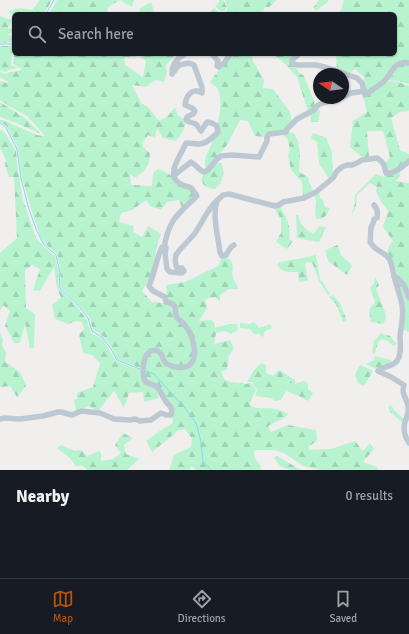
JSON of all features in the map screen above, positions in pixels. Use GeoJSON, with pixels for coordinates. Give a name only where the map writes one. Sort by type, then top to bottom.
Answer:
{"type":"FeatureCollection","features":[{"type":"Feature","properties":{"kind":"street"},"geometry":{"type":"LineString","coordinates":[[181,56],[175,63],[172,69],[172,74],[180,65],[189,63],[194,65],[202,87],[202,93],[199,91],[194,91],[190,93],[184,102],[185,105],[195,111],[186,119],[187,121],[196,124],[201,131],[207,122],[212,123],[217,126],[218,132],[205,143],[186,143],[176,162],[174,176],[175,180],[192,189],[197,196],[176,216],[167,233],[164,248],[166,248],[165,253],[167,269],[170,272],[182,273],[184,271],[182,268],[177,268],[175,264],[176,255],[195,233],[207,211],[223,195],[229,194],[275,206],[283,202],[304,198],[316,192],[333,178],[337,171],[342,167],[352,165],[362,160],[377,158],[381,160],[386,173],[390,173],[409,162]]}},
{"type":"Feature","properties":{"kind":"street"},"geometry":{"type":"LineString","coordinates":[[214,56],[218,61],[217,66],[219,67],[229,56]]}},
{"type":"Feature","properties":{"kind":"street"},"geometry":{"type":"LineString","coordinates":[[296,56],[292,60],[292,63],[297,65],[316,65],[357,78],[362,83],[364,91]]}},
{"type":"Feature","properties":{"kind":"street"},"geometry":{"type":"LineString","coordinates":[[349,94],[364,91],[365,94],[379,86],[389,76],[395,65],[409,62]]}},
{"type":"Feature","properties":{"kind":"street"},"geometry":{"type":"LineString","coordinates":[[174,176],[191,162],[204,172],[208,170],[217,158],[221,156],[232,155],[259,157],[269,134],[286,132],[297,119],[314,110],[318,105],[321,104]]}},
{"type":"Feature","properties":{"kind":"street"},"geometry":{"type":"LineString","coordinates":[[218,199],[215,211],[215,221],[222,256],[226,255],[234,245]]}},
{"type":"Feature","properties":{"kind":"street"},"geometry":{"type":"LineString","coordinates":[[374,205],[378,212],[377,218],[374,219],[371,230],[370,242],[390,260],[402,305],[403,318],[401,349],[397,360],[394,364],[378,371],[404,385],[403,395],[408,406],[408,414],[404,424],[409,443]]}},
{"type":"Feature","properties":{"kind":"street"},"geometry":{"type":"LineString","coordinates":[[0,419],[20,419],[61,412],[72,415],[81,412],[100,413],[114,419],[135,419],[140,421],[151,420],[161,413],[171,415],[171,406],[167,403],[161,392],[153,384],[148,384],[146,382],[144,376],[146,356],[150,351],[156,350],[161,354],[164,362],[168,365],[184,368],[190,365],[194,358],[195,352],[184,324],[177,317],[175,307],[166,302],[165,298],[153,291],[149,286],[155,271],[159,254],[162,247],[164,248]]}},
{"type":"Feature","properties":{"kind":"street"},"geometry":{"type":"LineString","coordinates":[[394,276],[400,278],[409,298]]}},
{"type":"Feature","properties":{"kind":"green space"},"geometry":{"type":"Polygon","coordinates":[[[40,0],[52,0],[45,12],[12,12],[12,15],[8,12],[19,8],[32,10],[40,0]]]}},
{"type":"Feature","properties":{"kind":"green space"},"geometry":{"type":"Polygon","coordinates":[[[57,0],[120,0],[108,7],[107,12],[50,12],[57,0]]]}},
{"type":"Feature","properties":{"kind":"green space"},"geometry":{"type":"Polygon","coordinates":[[[120,0],[134,0],[132,7],[120,0]]]}},
{"type":"Feature","properties":{"kind":"green space"},"geometry":{"type":"Polygon","coordinates":[[[219,0],[223,0],[227,7],[225,11],[220,11],[215,6],[219,3],[219,0]]]}},
{"type":"Feature","properties":{"kind":"green space"},"geometry":{"type":"Polygon","coordinates":[[[225,0],[277,0],[269,7],[265,7],[263,12],[226,12],[228,7],[225,0]]]}},
{"type":"Feature","properties":{"kind":"green space"},"geometry":{"type":"Polygon","coordinates":[[[319,0],[328,0],[328,2],[316,11],[313,8],[319,0]]]}},
{"type":"Feature","properties":{"kind":"green space"},"geometry":{"type":"Polygon","coordinates":[[[344,0],[409,0],[409,62],[406,61],[366,92],[363,83],[364,77],[355,69],[349,74],[349,68],[337,68],[336,56],[397,56],[397,12],[339,12],[344,0]]]}},
{"type":"Feature","properties":{"kind":"green space"},"geometry":{"type":"Polygon","coordinates":[[[151,2],[154,12],[139,12],[140,8],[151,2]]]}},
{"type":"Feature","properties":{"kind":"green space"},"geometry":{"type":"Polygon","coordinates":[[[214,8],[219,12],[209,12],[214,8]]]}},
{"type":"Feature","properties":{"kind":"green space"},"geometry":{"type":"Polygon","coordinates":[[[0,16],[12,20],[8,28],[12,29],[12,32],[7,35],[12,36],[12,42],[0,43],[0,16]]]}},
{"type":"Feature","properties":{"kind":"green space"},"geometry":{"type":"Polygon","coordinates":[[[0,46],[12,46],[11,65],[18,68],[8,70],[6,72],[0,70],[0,46]]]}},
{"type":"Feature","properties":{"kind":"green space"},"geometry":{"type":"Polygon","coordinates":[[[14,56],[136,56],[124,57],[125,65],[143,77],[146,61],[141,58],[142,56],[174,57],[165,66],[167,71],[164,82],[155,80],[146,87],[132,85],[141,103],[148,107],[159,121],[167,117],[175,107],[178,115],[184,120],[185,127],[181,135],[175,141],[163,138],[157,128],[155,138],[148,135],[142,143],[144,148],[150,153],[149,163],[143,172],[135,178],[130,174],[131,185],[152,186],[153,173],[158,169],[188,187],[196,196],[182,208],[179,200],[167,202],[161,210],[150,206],[146,200],[132,210],[121,213],[119,222],[134,226],[133,232],[142,237],[148,226],[161,234],[157,245],[152,274],[142,291],[152,302],[171,304],[183,325],[192,344],[193,357],[185,367],[168,364],[164,358],[150,349],[143,369],[117,359],[112,348],[104,337],[93,330],[89,317],[61,287],[60,267],[57,254],[44,243],[37,228],[22,178],[18,148],[6,125],[0,122],[0,120],[3,120],[37,135],[45,136],[27,116],[0,100],[0,81],[8,82],[0,77],[0,72],[6,74],[22,69],[13,64],[14,56]]]}},
{"type":"Feature","properties":{"kind":"green space"},"geometry":{"type":"Polygon","coordinates":[[[230,56],[252,56],[264,80],[263,88],[273,89],[290,112],[292,122],[285,132],[266,137],[255,136],[248,121],[240,120],[227,145],[207,169],[205,165],[205,158],[215,135],[220,106],[217,88],[210,82],[230,56]]]}},
{"type":"Feature","properties":{"kind":"green space"},"geometry":{"type":"Polygon","coordinates":[[[275,56],[292,56],[291,57],[294,65],[304,76],[313,98],[313,104],[315,104],[313,109],[308,111],[297,77],[275,56]]]}},
{"type":"Feature","properties":{"kind":"green space"},"geometry":{"type":"Polygon","coordinates":[[[409,63],[409,84],[386,80],[396,66],[409,63]]]}},
{"type":"Feature","properties":{"kind":"green space"},"geometry":{"type":"Polygon","coordinates":[[[384,81],[398,82],[409,86],[409,110],[400,112],[391,118],[400,150],[409,154],[409,159],[400,167],[387,172],[385,164],[390,157],[383,131],[367,131],[369,157],[362,157],[350,147],[353,121],[367,112],[362,93],[384,81]]]}},
{"type":"Feature","properties":{"kind":"green space"},"geometry":{"type":"Polygon","coordinates":[[[0,102],[25,118],[41,134],[0,117],[0,102]]]}},
{"type":"Feature","properties":{"kind":"green space"},"geometry":{"type":"Polygon","coordinates":[[[318,107],[320,112],[318,122],[311,122],[310,114],[318,107]]]}},
{"type":"Feature","properties":{"kind":"green space"},"geometry":{"type":"Polygon","coordinates":[[[0,129],[5,133],[16,151],[23,200],[36,238],[55,256],[58,269],[59,288],[76,305],[87,320],[91,333],[103,339],[116,361],[143,371],[142,376],[156,388],[159,398],[144,402],[143,392],[129,393],[124,408],[114,391],[98,411],[89,406],[76,411],[74,400],[77,399],[77,393],[93,387],[100,363],[92,355],[83,353],[79,334],[84,329],[82,322],[76,321],[68,324],[55,319],[52,305],[61,298],[57,287],[54,267],[39,291],[33,290],[40,269],[32,265],[25,270],[26,308],[35,314],[34,348],[30,348],[25,323],[20,343],[14,343],[5,326],[10,311],[3,305],[0,311],[0,253],[17,238],[14,177],[9,177],[5,165],[6,160],[0,148],[0,129]]]}},
{"type":"Feature","properties":{"kind":"green space"},"geometry":{"type":"Polygon","coordinates":[[[288,129],[291,134],[293,132],[298,141],[300,153],[299,172],[308,177],[314,192],[303,196],[302,182],[291,170],[288,156],[290,149],[287,138],[282,134],[288,129]]]}},
{"type":"Feature","properties":{"kind":"green space"},"geometry":{"type":"Polygon","coordinates":[[[313,133],[326,138],[332,152],[333,175],[329,179],[319,164],[317,142],[311,138],[313,133]]]}},
{"type":"Feature","properties":{"kind":"green space"},"geometry":{"type":"Polygon","coordinates":[[[221,162],[224,173],[220,184],[215,189],[203,184],[202,179],[205,172],[215,163],[221,162]]]}},
{"type":"Feature","properties":{"kind":"green space"},"geometry":{"type":"Polygon","coordinates":[[[400,171],[400,176],[396,181],[409,183],[409,293],[397,275],[394,263],[387,253],[389,246],[393,241],[383,227],[388,211],[380,200],[376,191],[377,187],[370,183],[357,195],[355,208],[351,214],[354,207],[355,195],[376,174],[383,177],[385,175],[400,171]]]}},
{"type":"Feature","properties":{"kind":"green space"},"geometry":{"type":"Polygon","coordinates":[[[319,192],[320,198],[323,200],[325,207],[330,208],[325,217],[321,219],[316,218],[315,215],[316,201],[314,195],[319,192]]]}},
{"type":"Feature","properties":{"kind":"green space"},"geometry":{"type":"Polygon","coordinates":[[[280,207],[289,226],[289,239],[293,241],[287,249],[276,242],[281,233],[281,219],[274,208],[280,207]]]}},
{"type":"Feature","properties":{"kind":"green space"},"geometry":{"type":"Polygon","coordinates":[[[296,215],[298,215],[303,227],[314,234],[319,226],[326,227],[319,242],[297,238],[296,215]]]}},
{"type":"Feature","properties":{"kind":"green space"},"geometry":{"type":"Polygon","coordinates":[[[338,245],[341,255],[352,266],[347,275],[328,261],[325,250],[338,245]]]}},
{"type":"Feature","properties":{"kind":"green space"},"geometry":{"type":"Polygon","coordinates":[[[316,255],[320,280],[330,294],[328,295],[319,281],[312,262],[305,263],[308,281],[299,282],[298,272],[284,271],[277,265],[279,262],[316,255]]]}},
{"type":"Feature","properties":{"kind":"green space"},"geometry":{"type":"Polygon","coordinates":[[[222,257],[226,257],[231,261],[233,266],[232,274],[239,289],[229,289],[220,295],[220,302],[215,297],[205,300],[207,308],[199,321],[211,320],[214,322],[216,333],[214,344],[230,340],[234,348],[229,356],[227,370],[221,371],[224,379],[230,382],[241,382],[245,384],[251,383],[256,390],[250,403],[252,407],[273,408],[289,414],[268,426],[271,432],[288,425],[316,430],[317,441],[308,447],[310,450],[331,449],[355,441],[363,451],[370,443],[374,449],[363,462],[377,467],[378,470],[321,470],[303,466],[284,453],[274,450],[255,450],[255,457],[261,466],[260,469],[266,470],[196,470],[191,466],[190,470],[169,470],[174,455],[191,447],[192,439],[185,429],[179,430],[152,452],[146,441],[173,423],[164,394],[147,382],[145,364],[149,354],[157,352],[162,361],[188,367],[196,350],[178,317],[177,311],[167,301],[166,285],[185,282],[218,266],[222,257]]]}},
{"type":"Feature","properties":{"kind":"green space"},"geometry":{"type":"Polygon","coordinates":[[[375,277],[379,285],[376,289],[385,312],[386,318],[383,324],[371,322],[369,310],[375,302],[370,288],[374,283],[375,277]]]}},
{"type":"Feature","properties":{"kind":"green space"},"geometry":{"type":"Polygon","coordinates":[[[396,278],[407,295],[409,302],[409,332],[402,329],[405,310],[404,301],[396,278]]]}},
{"type":"Feature","properties":{"kind":"green space"},"geometry":{"type":"Polygon","coordinates":[[[333,295],[340,303],[347,321],[343,322],[336,304],[329,297],[333,295]]]}},
{"type":"Feature","properties":{"kind":"green space"},"geometry":{"type":"Polygon","coordinates":[[[254,322],[259,328],[270,324],[272,328],[265,331],[263,337],[259,334],[254,334],[250,329],[240,328],[240,323],[249,324],[254,322]]]}},
{"type":"Feature","properties":{"kind":"green space"},"geometry":{"type":"Polygon","coordinates":[[[229,324],[237,324],[238,330],[231,334],[225,331],[216,333],[215,328],[229,324]]]}},
{"type":"Feature","properties":{"kind":"green space"},"geometry":{"type":"Polygon","coordinates":[[[0,332],[3,340],[2,346],[6,352],[5,362],[20,372],[26,386],[17,397],[10,386],[0,387],[0,332]]]}},
{"type":"Feature","properties":{"kind":"green space"},"geometry":{"type":"Polygon","coordinates":[[[381,333],[390,336],[397,344],[393,346],[388,341],[382,339],[378,342],[375,354],[372,353],[374,341],[381,333]]]}},
{"type":"Feature","properties":{"kind":"green space"},"geometry":{"type":"Polygon","coordinates":[[[375,356],[391,360],[390,365],[378,370],[366,364],[374,360],[375,356]]]}},
{"type":"Feature","properties":{"kind":"green space"},"geometry":{"type":"Polygon","coordinates":[[[261,363],[266,365],[266,373],[273,376],[279,370],[295,380],[295,384],[283,382],[279,386],[257,390],[252,382],[247,382],[254,370],[261,363]]]}},
{"type":"Feature","properties":{"kind":"green space"},"geometry":{"type":"Polygon","coordinates":[[[361,365],[373,371],[364,386],[358,383],[355,375],[361,365]]]}},
{"type":"Feature","properties":{"kind":"green space"},"geometry":{"type":"Polygon","coordinates":[[[304,381],[299,396],[286,391],[281,400],[275,401],[271,398],[255,396],[257,390],[279,386],[283,382],[295,384],[304,381]]]}},
{"type":"Feature","properties":{"kind":"green space"},"geometry":{"type":"Polygon","coordinates":[[[304,381],[308,383],[308,389],[313,393],[308,401],[299,396],[304,381]]]}},
{"type":"Feature","properties":{"kind":"green space"},"geometry":{"type":"Polygon","coordinates":[[[391,405],[404,419],[402,422],[390,412],[388,407],[391,405]]]}},
{"type":"Feature","properties":{"kind":"green space"},"geometry":{"type":"Polygon","coordinates":[[[123,433],[133,438],[124,445],[126,454],[139,459],[127,470],[87,470],[83,466],[76,466],[70,458],[57,448],[61,445],[75,451],[81,450],[87,456],[99,451],[101,453],[101,461],[113,459],[121,453],[115,445],[123,433]]]}},
{"type":"Feature","properties":{"kind":"green space"},"geometry":{"type":"Polygon","coordinates":[[[277,456],[301,470],[291,470],[281,467],[274,458],[277,456]]]}},
{"type":"Feature","properties":{"kind":"waterway"},"geometry":{"type":"LineString","coordinates":[[47,12],[54,0]]}},
{"type":"Feature","properties":{"kind":"waterway"},"geometry":{"type":"LineString","coordinates":[[0,44],[12,44]]}},
{"type":"Feature","properties":{"kind":"waterway"},"geometry":{"type":"LineString","coordinates":[[0,123],[5,126],[17,149],[21,178],[36,229],[44,245],[56,255],[59,268],[60,288],[77,304],[88,318],[92,331],[103,338],[117,360],[140,369]]}},
{"type":"Feature","properties":{"kind":"waterway"},"geometry":{"type":"LineString","coordinates":[[145,371],[154,374],[185,408],[196,423],[201,442],[203,461],[211,470]]}}]}
